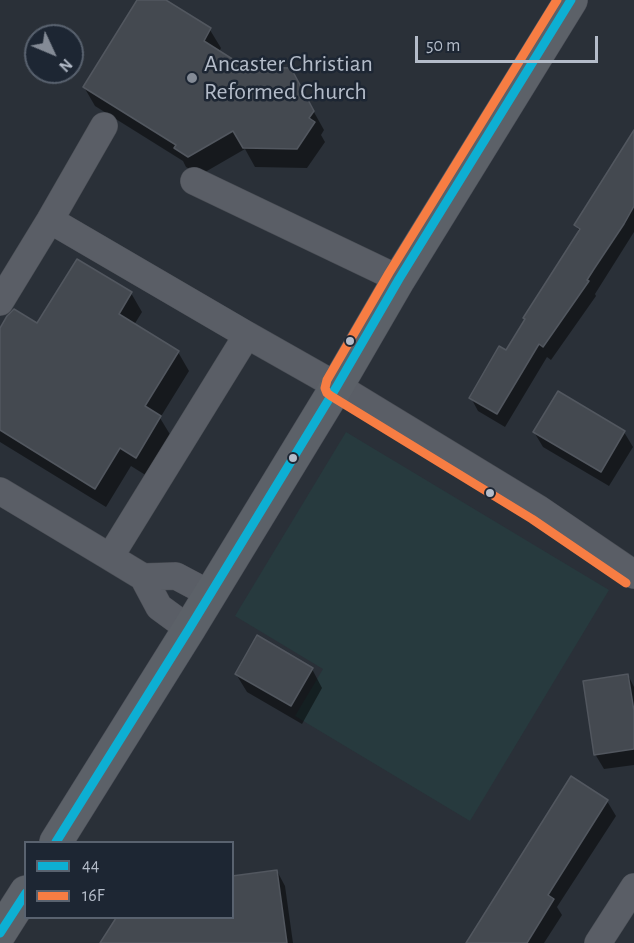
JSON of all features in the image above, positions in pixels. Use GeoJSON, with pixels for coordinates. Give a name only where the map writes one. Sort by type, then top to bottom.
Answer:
{"type":"FeatureCollection","features":[{"type":"Feature","properties":{"kind":"main road"},"geometry":{"type":"LineString","coordinates":[[57,841],[189,629],[337,386],[399,279],[571,0]]}},
{"type":"Feature","properties":{"kind":"main road"},"geometry":{"type":"LineString","coordinates":[[0,933],[24,895]]}},
{"type":"Feature","properties":{"kind":"street"},"geometry":{"type":"LineString","coordinates":[[0,302],[104,126]]}},
{"type":"Feature","properties":{"kind":"street"},"geometry":{"type":"LineString","coordinates":[[194,181],[399,279]]}},
{"type":"Feature","properties":{"kind":"street"},"geometry":{"type":"LineString","coordinates":[[50,220],[337,386],[539,509],[634,575]]}},
{"type":"Feature","properties":{"kind":"street"},"geometry":{"type":"LineString","coordinates":[[110,557],[247,335]]}},
{"type":"Feature","properties":{"kind":"street"},"geometry":{"type":"LineString","coordinates":[[0,491],[143,577],[159,607],[189,629]]}},
{"type":"Feature","properties":{"kind":"street"},"geometry":{"type":"LineString","coordinates":[[143,577],[176,576],[210,594]]}},
{"type":"Feature","properties":{"kind":"street"},"geometry":{"type":"LineString","coordinates":[[598,943],[634,886]]}},
{"type":"Feature","properties":{"kind":"green space"},"geometry":{"type":"Polygon","coordinates":[[[346,432],[609,590],[470,821],[295,716],[323,669],[235,616],[346,432]]]}},
{"type":"Feature","properties":{"kind":"building","name":"Ancaster Christian Reformed Church"},"geometry":{"type":"Polygon","coordinates":[[[137,0],[166,0],[211,28],[204,41],[245,67],[291,68],[314,111],[309,118],[315,122],[297,149],[243,148],[233,131],[188,157],[174,148],[176,145],[83,87],[137,0]]]}},
{"type":"Feature","properties":{"kind":"building"},"geometry":{"type":"Polygon","coordinates":[[[634,130],[634,206],[587,280],[589,281],[543,347],[539,344],[497,414],[469,398],[499,346],[506,350],[525,319],[523,318],[580,229],[574,225],[634,130]]]}},
{"type":"Feature","properties":{"kind":"building"},"geometry":{"type":"Polygon","coordinates":[[[77,259],[132,292],[119,314],[179,351],[145,406],[161,416],[136,458],[120,448],[95,489],[0,430],[0,328],[14,309],[37,323],[77,259]]]}},
{"type":"Feature","properties":{"kind":"building"},"geometry":{"type":"Polygon","coordinates":[[[558,391],[625,431],[601,472],[533,432],[558,391]]]}},
{"type":"Feature","properties":{"kind":"building"},"geometry":{"type":"Polygon","coordinates":[[[257,635],[313,668],[291,706],[235,674],[257,635]]]}},
{"type":"Feature","properties":{"kind":"building"},"geometry":{"type":"Polygon","coordinates":[[[628,674],[634,711],[634,749],[594,755],[583,681],[628,674]]]}},
{"type":"Feature","properties":{"kind":"building"},"geometry":{"type":"Polygon","coordinates":[[[571,776],[608,800],[548,895],[554,899],[527,943],[466,943],[571,776]]]}},
{"type":"Feature","properties":{"kind":"building"},"geometry":{"type":"Polygon","coordinates":[[[277,870],[287,943],[100,943],[115,919],[234,919],[234,876],[277,870]]]}},
{"type":"Feature","properties":{"kind":"transit line","name":"16F"},"geometry":{"type":"LineString","coordinates":[[557,0],[389,273],[327,380],[325,388],[331,396],[532,519],[626,583]]}},
{"type":"Feature","properties":{"kind":"transit line","name":"44"},"geometry":{"type":"LineString","coordinates":[[57,841],[189,629],[337,386],[399,279],[571,0]]}},
{"type":"Feature","properties":{"kind":"transit line","name":"44"},"geometry":{"type":"LineString","coordinates":[[0,933],[24,896]]}},
{"type":"Feature","properties":{"kind":"place","name":"Ancaster Christian Reformed Church"},"geometry":{"type":"Point","coordinates":[192,78]}}]}
